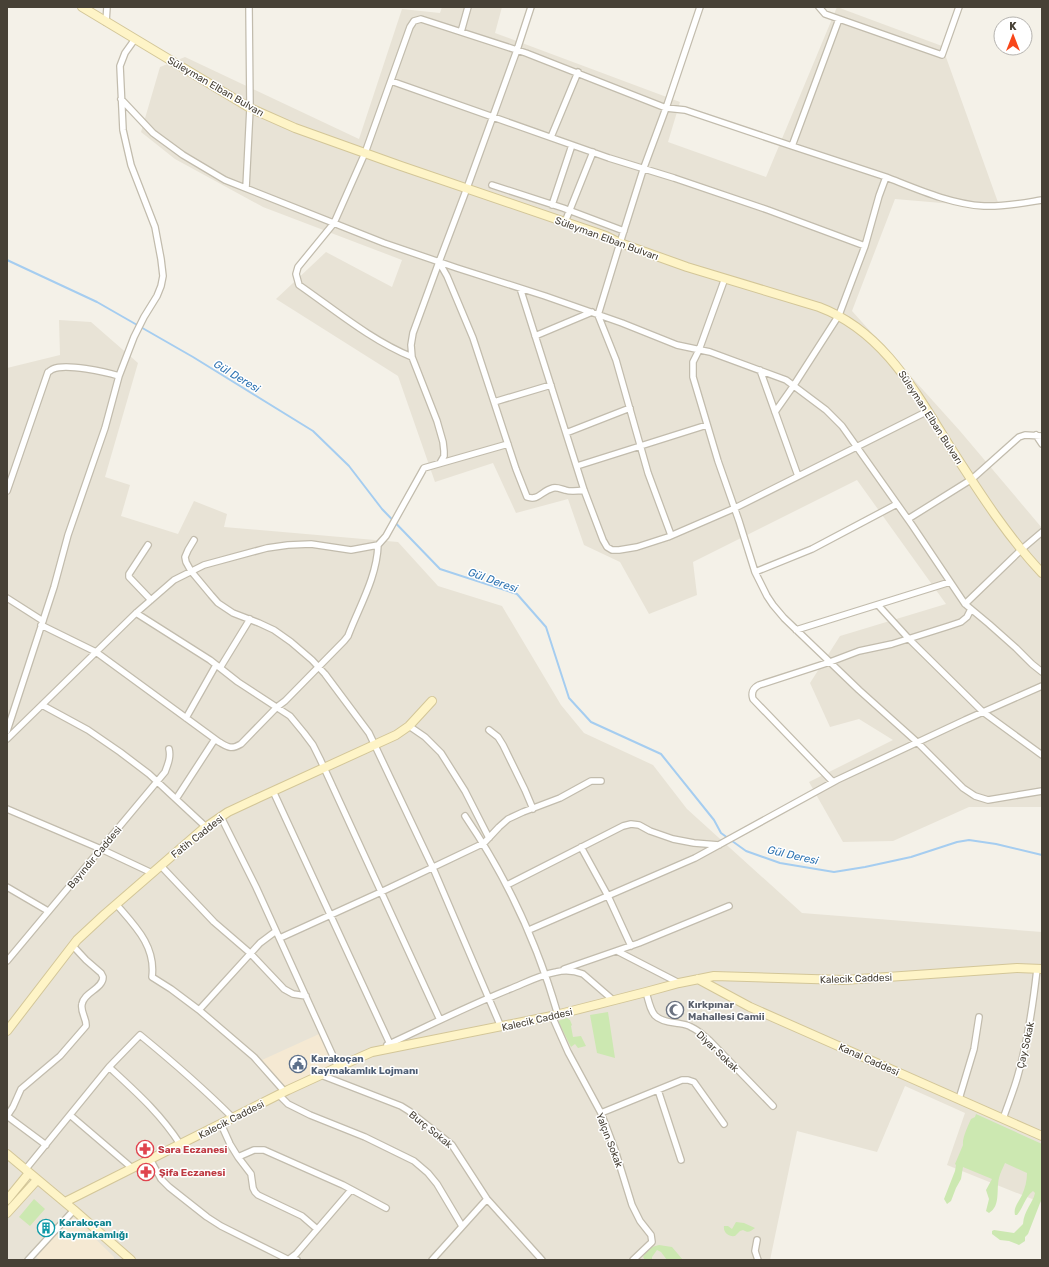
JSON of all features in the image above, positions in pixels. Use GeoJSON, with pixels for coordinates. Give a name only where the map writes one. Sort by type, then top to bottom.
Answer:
{"type":"FeatureCollection","features":[{"type":"Feature","properties":{"kind":"street","name":"Süleyman Elban Bulvarı"},"geometry":{"type":"LineString","coordinates":[[82,7],[250,108],[295,128],[606,236],[620,243],[687,267],[819,307],[839,315],[870,338],[900,369],[928,410],[999,522],[1042,573]]}},
{"type":"Feature","properties":{"kind":"street"},"geometry":{"type":"LineString","coordinates":[[106,22],[107,7]]}},
{"type":"Feature","properties":{"kind":"street"},"geometry":{"type":"LineString","coordinates":[[246,188],[250,108],[249,7]]}},
{"type":"Feature","properties":{"kind":"street"},"geometry":{"type":"LineString","coordinates":[[461,32],[468,7]]}},
{"type":"Feature","properties":{"kind":"street"},"geometry":{"type":"LineString","coordinates":[[440,463],[444,456],[443,442],[437,421],[412,357],[411,345],[413,333],[438,262],[518,50],[531,7]]}},
{"type":"Feature","properties":{"kind":"street"},"geometry":{"type":"LineString","coordinates":[[671,535],[648,473],[616,360],[598,315],[644,170],[700,7]]}},
{"type":"Feature","properties":{"kind":"street"},"geometry":{"type":"LineString","coordinates":[[819,7],[825,14],[942,56],[959,7]]}},
{"type":"Feature","properties":{"kind":"street"},"geometry":{"type":"LineString","coordinates":[[412,357],[379,341],[299,285],[296,274],[298,267],[334,223],[365,153],[410,27],[414,21],[421,19],[518,50],[578,72],[666,108],[686,110],[886,177],[944,199],[982,206],[1001,206],[1042,200]]}},
{"type":"Feature","properties":{"kind":"street"},"geometry":{"type":"LineString","coordinates":[[792,146],[839,19]]}},
{"type":"Feature","properties":{"kind":"street"},"geometry":{"type":"LineString","coordinates":[[7,730],[54,588],[68,535],[105,428],[119,376],[134,337],[161,286],[162,259],[155,227],[140,192],[123,130],[120,75],[122,59],[135,40]]}},
{"type":"Feature","properties":{"kind":"street"},"geometry":{"type":"LineString","coordinates":[[551,137],[578,72]]}},
{"type":"Feature","properties":{"kind":"street"},"geometry":{"type":"LineString","coordinates":[[391,80],[644,170],[674,178],[768,210],[865,246]]}},
{"type":"Feature","properties":{"kind":"street"},"geometry":{"type":"LineString","coordinates":[[121,99],[153,133],[183,156],[225,180],[384,243],[592,312],[678,345],[732,360],[786,380],[826,410],[842,426],[908,519],[965,604],[1042,672]]}},
{"type":"Feature","properties":{"kind":"street"},"geometry":{"type":"LineString","coordinates":[[552,205],[572,145]]}},
{"type":"Feature","properties":{"kind":"street"},"geometry":{"type":"LineString","coordinates":[[565,222],[593,152]]}},
{"type":"Feature","properties":{"kind":"street"},"geometry":{"type":"LineString","coordinates":[[775,412],[839,315],[865,246],[886,177]]}},
{"type":"Feature","properties":{"kind":"street"},"geometry":{"type":"LineString","coordinates":[[492,185],[624,231]]}},
{"type":"Feature","properties":{"kind":"street"},"geometry":{"type":"LineString","coordinates":[[438,262],[447,276],[473,338],[527,497],[532,499],[538,498],[545,491],[554,488],[584,490]]}},
{"type":"Feature","properties":{"kind":"street"},"geometry":{"type":"LineString","coordinates":[[725,278],[699,350],[693,362],[693,377],[718,461],[735,508],[755,572],[767,596],[784,618],[796,630],[859,690],[917,742],[963,788],[974,796],[988,800],[1042,791]]}},
{"type":"Feature","properties":{"kind":"street"},"geometry":{"type":"LineString","coordinates":[[520,288],[584,490],[603,540],[607,547],[612,550],[637,547],[671,535],[735,508],[928,410]]}},
{"type":"Feature","properties":{"kind":"street"},"geometry":{"type":"LineString","coordinates":[[535,336],[592,312]]}},
{"type":"Feature","properties":{"kind":"street"},"geometry":{"type":"LineString","coordinates":[[7,491],[48,372],[60,367],[69,367],[104,372],[119,376]]}},
{"type":"Feature","properties":{"kind":"street"},"geometry":{"type":"LineString","coordinates":[[760,370],[798,476]]}},
{"type":"Feature","properties":{"kind":"street"},"geometry":{"type":"LineString","coordinates":[[494,402],[551,385]]}},
{"type":"Feature","properties":{"kind":"street"},"geometry":{"type":"LineString","coordinates":[[566,433],[630,408]]}},
{"type":"Feature","properties":{"kind":"street"},"geometry":{"type":"LineString","coordinates":[[577,466],[707,425]]}},
{"type":"Feature","properties":{"kind":"street"},"geometry":{"type":"LineString","coordinates":[[908,519],[972,479],[1019,437],[1025,435],[1039,436],[1042,444]]}},
{"type":"Feature","properties":{"kind":"street"},"geometry":{"type":"LineString","coordinates":[[7,598],[42,623],[96,652],[228,748],[235,748],[285,701],[348,636],[372,577],[376,564],[378,545],[386,536],[404,501],[424,468],[508,444]]}},
{"type":"Feature","properties":{"kind":"street"},"geometry":{"type":"LineString","coordinates":[[755,572],[812,549],[897,504]]}},
{"type":"Feature","properties":{"kind":"street"},"geometry":{"type":"LineString","coordinates":[[965,604],[1022,549],[1042,532]]}},
{"type":"Feature","properties":{"kind":"street"},"geometry":{"type":"LineString","coordinates":[[194,540],[185,557],[186,562],[218,603],[233,613],[274,630],[312,660],[369,733],[433,868],[501,1027]]}},
{"type":"Feature","properties":{"kind":"street"},"geometry":{"type":"LineString","coordinates":[[7,739],[136,613],[174,580],[191,570],[241,554],[281,546],[311,544],[351,550],[378,545]]}},
{"type":"Feature","properties":{"kind":"street"},"geometry":{"type":"LineString","coordinates":[[148,545],[129,574],[129,577],[151,600]]}},
{"type":"Feature","properties":{"kind":"street"},"geometry":{"type":"LineString","coordinates":[[796,630],[950,582]]}},
{"type":"Feature","properties":{"kind":"street"},"geometry":{"type":"LineString","coordinates":[[878,605],[909,639],[983,712],[1042,755]]}},
{"type":"Feature","properties":{"kind":"street"},"geometry":{"type":"LineString","coordinates":[[833,782],[753,699],[753,690],[759,685],[859,651],[909,639],[961,622],[967,617],[971,608]]}},
{"type":"Feature","properties":{"kind":"street"},"geometry":{"type":"LineString","coordinates":[[136,613],[290,716],[304,733],[313,746],[440,1020]]}},
{"type":"Feature","properties":{"kind":"street"},"geometry":{"type":"LineString","coordinates":[[186,718],[250,619]]}},
{"type":"Feature","properties":{"kind":"street"},"geometry":{"type":"LineString","coordinates":[[528,930],[695,858],[740,835],[833,782],[917,742],[1042,686]]}},
{"type":"Feature","properties":{"kind":"street","name":"Fatih Caddesi"},"geometry":{"type":"LineString","coordinates":[[7,1031],[77,940],[116,904],[206,827],[228,812],[396,735],[409,726],[432,701]]}},
{"type":"Feature","properties":{"kind":"street"},"geometry":{"type":"LineString","coordinates":[[42,704],[88,730],[149,774],[206,827]]}},
{"type":"Feature","properties":{"kind":"street"},"geometry":{"type":"LineString","coordinates":[[409,726],[425,737],[441,753],[465,791],[489,838]]}},
{"type":"Feature","properties":{"kind":"street"},"geometry":{"type":"LineString","coordinates":[[489,730],[498,737],[503,745],[533,809]]}},
{"type":"Feature","properties":{"kind":"street"},"geometry":{"type":"LineString","coordinates":[[176,799],[215,739]]}},
{"type":"Feature","properties":{"kind":"street","name":"Bayındır Caddesi"},"geometry":{"type":"LineString","coordinates":[[7,961],[165,772],[169,762],[169,748]]}},
{"type":"Feature","properties":{"kind":"street"},"geometry":{"type":"LineString","coordinates":[[280,938],[484,844],[499,827],[523,812],[560,798],[591,781],[601,781]]}},
{"type":"Feature","properties":{"kind":"street"},"geometry":{"type":"LineString","coordinates":[[273,791],[390,1044]]}},
{"type":"Feature","properties":{"kind":"street"},"geometry":{"type":"LineString","coordinates":[[7,809],[101,849],[152,873]]}},
{"type":"Feature","properties":{"kind":"street","name":"Yalçın Sokak"},"geometry":{"type":"LineString","coordinates":[[465,816],[484,844],[507,885],[528,930],[546,974],[555,1016],[568,1052],[600,1113],[615,1150],[632,1205],[640,1221],[651,1235],[652,1239],[649,1245],[633,1260]]}},
{"type":"Feature","properties":{"kind":"street"},"geometry":{"type":"LineString","coordinates":[[221,817],[280,938],[338,1067]]}},
{"type":"Feature","properties":{"kind":"street"},"geometry":{"type":"LineString","coordinates":[[507,885],[622,826],[631,824],[639,825],[650,831],[673,839],[694,844],[720,845]]}},
{"type":"Feature","properties":{"kind":"street"},"geometry":{"type":"LineString","coordinates":[[581,847],[608,896],[631,946]]}},
{"type":"Feature","properties":{"kind":"street"},"geometry":{"type":"LineString","coordinates":[[161,866],[214,922],[250,953],[284,989],[293,994],[306,996]]}},
{"type":"Feature","properties":{"kind":"street"},"geometry":{"type":"LineString","coordinates":[[7,887],[48,911]]}},
{"type":"Feature","properties":{"kind":"street"},"geometry":{"type":"LineString","coordinates":[[116,904],[145,939],[152,958],[154,969],[152,977],[199,1010],[254,1057],[288,1104],[414,1160],[437,1184],[462,1226]]}},
{"type":"Feature","properties":{"kind":"street"},"geometry":{"type":"LineString","coordinates":[[372,1052],[489,997],[546,974],[631,946],[729,906]]}},
{"type":"Feature","properties":{"kind":"street"},"geometry":{"type":"LineString","coordinates":[[199,1010],[250,953],[276,931]]}},
{"type":"Feature","properties":{"kind":"street"},"geometry":{"type":"LineString","coordinates":[[46,1145],[7,1116],[21,1089],[60,1056],[86,1026],[82,1012],[82,1002],[85,997],[102,983],[103,977],[101,973],[73,946]]}},
{"type":"Feature","properties":{"kind":"street"},"geometry":{"type":"LineString","coordinates":[[617,951],[679,982]]}},
{"type":"Feature","properties":{"kind":"street","name":"Kalecik Caddesi"},"geometry":{"type":"LineString","coordinates":[[65,1202],[232,1118],[372,1052],[555,1016],[679,982],[714,976],[844,980],[1016,968],[1040,969]]}},
{"type":"Feature","properties":{"kind":"street","name":"Çay Sokak"},"geometry":{"type":"LineString","coordinates":[[1003,1119],[1018,1076],[1040,969]]}},
{"type":"Feature","properties":{"kind":"street"},"geometry":{"type":"LineString","coordinates":[[558,971],[578,972],[583,974],[613,1000]]}},
{"type":"Feature","properties":{"kind":"street","name":"Kanal Caddesi"},"geometry":{"type":"LineString","coordinates":[[698,979],[750,1007],[1042,1136]]}},
{"type":"Feature","properties":{"kind":"street","name":"Diyar Sokak"},"geometry":{"type":"LineString","coordinates":[[646,992],[651,1011],[655,1016],[664,1021],[691,1026],[698,1031],[709,1040],[773,1106]]}},
{"type":"Feature","properties":{"kind":"street"},"geometry":{"type":"LineString","coordinates":[[959,1099],[974,1049],[979,1017]]}},
{"type":"Feature","properties":{"kind":"street"},"geometry":{"type":"LineString","coordinates":[[7,1200],[46,1145],[70,1115],[109,1067],[140,1035],[176,1064],[207,1092],[232,1118]]}},
{"type":"Feature","properties":{"kind":"street"},"geometry":{"type":"LineString","coordinates":[[109,1067],[153,1108],[180,1144]]}},
{"type":"Feature","properties":{"kind":"street","name":"Burç Sokak"},"geometry":{"type":"LineString","coordinates":[[321,1075],[392,1102],[409,1111],[452,1145],[487,1199],[542,1260]]}},
{"type":"Feature","properties":{"kind":"street"},"geometry":{"type":"LineString","coordinates":[[600,1113],[682,1080],[688,1080],[694,1082],[724,1124]]}},
{"type":"Feature","properties":{"kind":"street"},"geometry":{"type":"LineString","coordinates":[[658,1090],[681,1160]]}},
{"type":"Feature","properties":{"kind":"street"},"geometry":{"type":"LineString","coordinates":[[70,1115],[132,1168]]}},
{"type":"Feature","properties":{"kind":"street"},"geometry":{"type":"LineString","coordinates":[[221,1124],[238,1158],[251,1174],[255,1192],[258,1195],[302,1216],[317,1229]]}},
{"type":"Feature","properties":{"kind":"street"},"geometry":{"type":"LineString","coordinates":[[238,1158],[254,1150],[264,1150],[351,1190],[386,1208]]}},
{"type":"Feature","properties":{"kind":"street"},"geometry":{"type":"LineString","coordinates":[[7,1154],[65,1202],[130,1260]]}},
{"type":"Feature","properties":{"kind":"street"},"geometry":{"type":"LineString","coordinates":[[150,1160],[161,1179],[169,1187],[221,1226],[289,1260],[296,1260]]}},
{"type":"Feature","properties":{"kind":"street"},"geometry":{"type":"LineString","coordinates":[[7,1213],[37,1180]]}},
{"type":"Feature","properties":{"kind":"street"},"geometry":{"type":"LineString","coordinates":[[289,1260],[296,1254],[351,1190]]}},
{"type":"Feature","properties":{"kind":"street"},"geometry":{"type":"LineString","coordinates":[[432,1260],[487,1199]]}},
{"type":"Feature","properties":{"kind":"street"},"geometry":{"type":"LineString","coordinates":[[28,1260],[74,1210]]}},
{"type":"Feature","properties":{"kind":"street"},"geometry":{"type":"LineString","coordinates":[[757,1240],[755,1251],[758,1260]]}},
{"type":"Feature","properties":{"kind":"shaded area"},"geometry":{"type":"Polygon","coordinates":[[[442,7],[502,7],[495,33],[680,102],[668,142],[766,177],[837,7],[942,46],[1000,208],[895,199],[852,311],[960,431],[1042,528],[1042,807],[969,807],[893,841],[843,842],[809,782],[893,740],[859,719],[830,727],[810,683],[840,636],[946,604],[857,480],[693,562],[697,595],[649,614],[620,562],[584,545],[568,499],[516,513],[493,463],[435,482],[398,376],[276,299],[326,252],[392,287],[402,260],[263,207],[175,159],[141,132],[160,67],[185,57],[359,139],[402,9],[440,13],[442,7]]]}},
{"type":"Feature","properties":{"kind":"shaded area"},"geometry":{"type":"Polygon","coordinates":[[[59,320],[91,322],[138,363],[105,477],[130,485],[121,516],[178,534],[194,501],[227,514],[224,527],[398,542],[438,586],[502,606],[561,705],[584,733],[653,765],[687,809],[802,913],[1042,932],[1042,1203],[947,1165],[965,1113],[905,1086],[877,1152],[797,1131],[770,1260],[7,1260],[7,368],[60,355],[59,320]]]}},
{"type":"Feature","properties":{"kind":"shaded area","name":"Karakoçan Kaymakamlık Lojmanı"},"geometry":{"type":"Polygon","coordinates":[[[319,1034],[331,1061],[330,1067],[285,1088],[262,1060],[319,1034]]]}},
{"type":"Feature","properties":{"kind":"shaded area"},"geometry":{"type":"Polygon","coordinates":[[[71,1215],[114,1257],[114,1260],[40,1260],[36,1257],[71,1215]]]}},
{"type":"Feature","properties":{"kind":"green space"},"geometry":{"type":"Polygon","coordinates":[[[608,1012],[615,1058],[597,1053],[590,1015],[608,1012]]]}},
{"type":"Feature","properties":{"kind":"green space"},"geometry":{"type":"Polygon","coordinates":[[[567,1018],[570,1020],[572,1025],[573,1037],[581,1036],[586,1046],[578,1048],[575,1044],[571,1047],[558,1021],[567,1018]]]}},
{"type":"Feature","properties":{"kind":"green space"},"geometry":{"type":"Polygon","coordinates":[[[976,1114],[1042,1144],[1042,1198],[1028,1234],[1025,1237],[1025,1241],[1019,1245],[1009,1241],[1000,1240],[992,1234],[992,1231],[1014,1233],[1023,1224],[1025,1215],[1035,1193],[1033,1191],[1030,1193],[1017,1215],[1015,1215],[1016,1207],[1025,1187],[1027,1173],[1005,1163],[998,1182],[997,1202],[993,1210],[989,1213],[986,1211],[989,1199],[986,1190],[992,1179],[963,1167],[961,1179],[951,1201],[947,1204],[944,1199],[955,1171],[955,1164],[963,1145],[963,1139],[971,1119],[975,1117],[976,1114]]]}},
{"type":"Feature","properties":{"kind":"green space"},"geometry":{"type":"Polygon","coordinates":[[[34,1199],[45,1209],[30,1226],[19,1217],[34,1199]]]}},
{"type":"Feature","properties":{"kind":"green space"},"geometry":{"type":"Polygon","coordinates":[[[736,1222],[744,1223],[755,1228],[749,1232],[743,1230],[740,1231],[735,1236],[731,1236],[724,1231],[724,1226],[728,1226],[732,1229],[736,1222]]]}},
{"type":"Feature","properties":{"kind":"green space"},"geometry":{"type":"Polygon","coordinates":[[[659,1245],[672,1247],[683,1260],[667,1260],[661,1252],[657,1250],[652,1257],[652,1260],[645,1260],[643,1257],[648,1250],[659,1245]]]}},
{"type":"Feature","properties":{"kind":"waterway","name":"Gül Deresi"},"geometry":{"type":"LineString","coordinates":[[7,260],[97,302],[193,357],[313,431],[349,466],[382,509],[440,569],[517,594],[546,627],[569,698],[591,722],[661,754],[714,820],[721,833],[746,851],[780,863],[834,872],[911,857],[957,842],[969,840],[996,844],[1042,855]]}},
{"type":"Feature","properties":{"kind":"place","name":"Kırkpınar Mahallesi Camii"},"geometry":{"type":"Point","coordinates":[675,1010]}},
{"type":"Feature","properties":{"kind":"place","name":"Karakoçan Kaymakamlık Lojmanı"},"geometry":{"type":"Point","coordinates":[298,1064]}},
{"type":"Feature","properties":{"kind":"place","name":"Sara Eczanesi"},"geometry":{"type":"Point","coordinates":[145,1149]}},
{"type":"Feature","properties":{"kind":"place","name":"Şifa Eczanesi"},"geometry":{"type":"Point","coordinates":[146,1172]}},
{"type":"Feature","properties":{"kind":"place","name":"Karakoçan Kaymakamlığı"},"geometry":{"type":"Point","coordinates":[46,1228]}}]}
